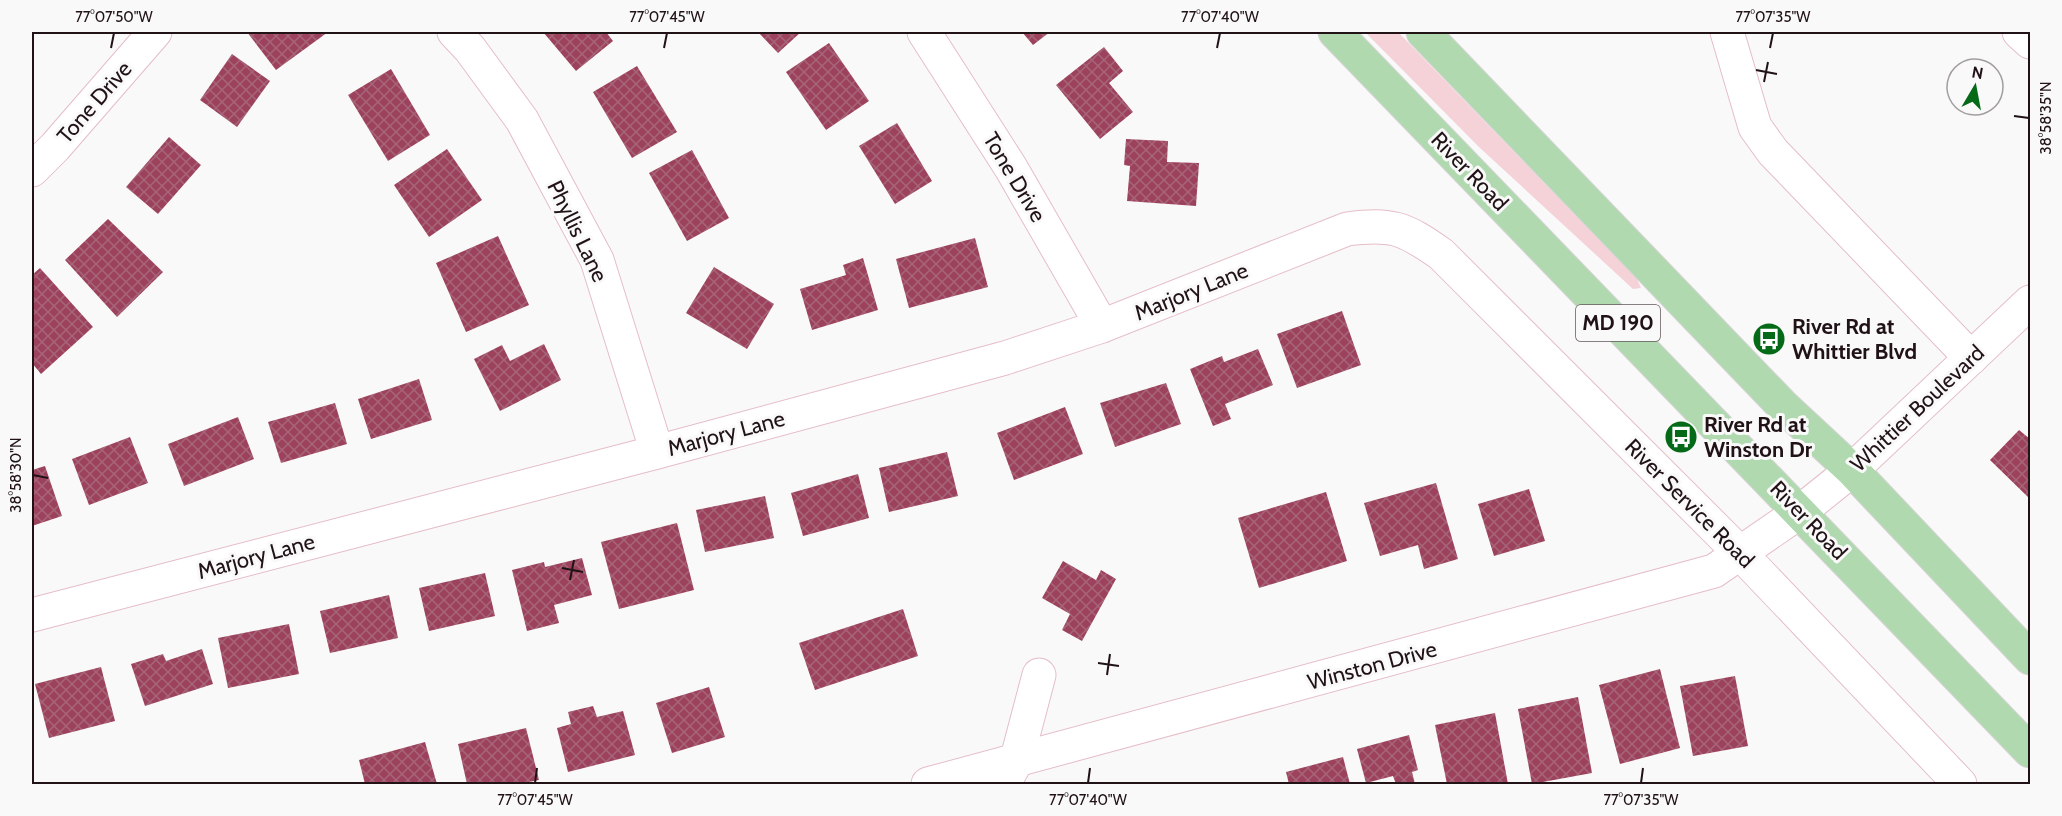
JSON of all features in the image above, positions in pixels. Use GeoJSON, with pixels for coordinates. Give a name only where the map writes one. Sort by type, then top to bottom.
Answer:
{"type":"FeatureCollection","features":[{"type":"Feature","properties":{"kind":"main road","name":"River Road"},"geometry":{"type":"LineString","coordinates":[[1335,32],[1801,511],[2031,752]]}},
{"type":"Feature","properties":{"kind":"main road","name":"MD 190"},"geometry":{"type":"LineString","coordinates":[[1423,32],[1782,405],[1852,470],[2031,658]]}},
{"type":"Feature","properties":{"kind":"street","name":"Tone Drive"},"geometry":{"type":"LineString","coordinates":[[32,170],[55,147],[155,32]]}},
{"type":"Feature","properties":{"kind":"street","name":"Phyllis Lane"},"geometry":{"type":"LineString","coordinates":[[454,32],[470,49],[522,120],[597,260],[657,452]]}},
{"type":"Feature","properties":{"kind":"street","name":"Tone Drive"},"geometry":{"type":"LineString","coordinates":[[924,32],[1011,168],[1102,326]]}},
{"type":"Feature","properties":{"kind":"street"},"geometry":{"type":"LineString","coordinates":[[1727,32],[1755,127],[1773,152],[1971,358]]}},
{"type":"Feature","properties":{"kind":"street"},"geometry":{"type":"LineString","coordinates":[[2019,32],[2031,42]]}},
{"type":"Feature","properties":{"kind":"street","name":"Marjory Lane"},"geometry":{"type":"LineString","coordinates":[[32,615],[657,452],[1005,358],[1102,326],[1347,229],[1378,225],[1410,232]]}},
{"type":"Feature","properties":{"kind":"street","name":"River Service Road"},"geometry":{"type":"LineString","coordinates":[[1410,232],[1441,254],[1740,552],[1960,784]]}},
{"type":"Feature","properties":{"kind":"street","name":"Whittier Boulevard"},"geometry":{"type":"LineString","coordinates":[[1801,511],[1852,470],[2031,302]]}},
{"type":"Feature","properties":{"kind":"street","name":"Winston Drive"},"geometry":{"type":"LineString","coordinates":[[928,784],[1010,773],[1714,571],[1801,511]]}},
{"type":"Feature","properties":{"kind":"street"},"geometry":{"type":"LineString","coordinates":[[1010,773],[1039,675]]}},
{"type":"Feature","properties":{"kind":"shaded area"},"geometry":{"type":"Polygon","coordinates":[[[1365,32],[1398,32],[1637,279],[1641,288],[1633,289],[1479,147],[1365,32]]]}},
{"type":"Feature","properties":{"kind":"building"},"geometry":{"type":"Polygon","coordinates":[[[247,32],[328,32],[276,70],[247,32]]]}},
{"type":"Feature","properties":{"kind":"building"},"geometry":{"type":"Polygon","coordinates":[[[543,32],[606,32],[613,41],[576,71],[543,32]]]}},
{"type":"Feature","properties":{"kind":"building"},"geometry":{"type":"Polygon","coordinates":[[[758,32],[801,32],[778,53],[758,32]]]}},
{"type":"Feature","properties":{"kind":"building"},"geometry":{"type":"Polygon","coordinates":[[[1022,32],[1050,32],[1033,45],[1022,32]]]}},
{"type":"Feature","properties":{"kind":"building"},"geometry":{"type":"Polygon","coordinates":[[[829,43],[869,101],[826,130],[786,72],[829,43]]]}},
{"type":"Feature","properties":{"kind":"building"},"geometry":{"type":"Polygon","coordinates":[[[1104,47],[1123,71],[1109,83],[1133,112],[1100,139],[1056,85],[1104,47]]]}},
{"type":"Feature","properties":{"kind":"building"},"geometry":{"type":"Polygon","coordinates":[[[232,54],[270,81],[237,127],[200,100],[232,54]]]}},
{"type":"Feature","properties":{"kind":"building"},"geometry":{"type":"Polygon","coordinates":[[[637,66],[677,132],[632,158],[593,92],[637,66]]]}},
{"type":"Feature","properties":{"kind":"building"},"geometry":{"type":"Polygon","coordinates":[[[391,69],[430,135],[388,161],[348,95],[391,69]]]}},
{"type":"Feature","properties":{"kind":"building"},"geometry":{"type":"Polygon","coordinates":[[[897,123],[932,181],[895,204],[859,146],[897,123]]]}},
{"type":"Feature","properties":{"kind":"building"},"geometry":{"type":"Polygon","coordinates":[[[169,137],[201,165],[158,214],[126,187],[169,137]]]}},
{"type":"Feature","properties":{"kind":"building"},"geometry":{"type":"Polygon","coordinates":[[[1126,139],[1168,141],[1167,162],[1199,163],[1196,206],[1127,201],[1130,166],[1124,165],[1126,139]]]}},
{"type":"Feature","properties":{"kind":"building"},"geometry":{"type":"Polygon","coordinates":[[[447,149],[482,200],[429,237],[394,185],[447,149]]]}},
{"type":"Feature","properties":{"kind":"building"},"geometry":{"type":"Polygon","coordinates":[[[692,150],[729,218],[687,241],[649,173],[692,150]]]}},
{"type":"Feature","properties":{"kind":"building"},"geometry":{"type":"Polygon","coordinates":[[[108,219],[163,272],[117,317],[65,260],[108,219]]]}},
{"type":"Feature","properties":{"kind":"building"},"geometry":{"type":"Polygon","coordinates":[[[498,236],[529,305],[466,332],[436,263],[498,236]]]}},
{"type":"Feature","properties":{"kind":"building"},"geometry":{"type":"Polygon","coordinates":[[[975,238],[988,287],[909,308],[896,259],[975,238]]]}},
{"type":"Feature","properties":{"kind":"building"},"geometry":{"type":"Polygon","coordinates":[[[863,258],[878,310],[812,330],[800,289],[846,275],[843,265],[863,258]]]}},
{"type":"Feature","properties":{"kind":"building"},"geometry":{"type":"Polygon","coordinates":[[[714,267],[774,304],[747,349],[686,313],[714,267]]]}},
{"type":"Feature","properties":{"kind":"building"},"geometry":{"type":"Polygon","coordinates":[[[40,268],[93,327],[41,374],[32,363],[32,275],[40,268]]]}},
{"type":"Feature","properties":{"kind":"building"},"geometry":{"type":"Polygon","coordinates":[[[1342,311],[1361,365],[1297,388],[1277,334],[1342,311]]]}},
{"type":"Feature","properties":{"kind":"building"},"geometry":{"type":"Polygon","coordinates":[[[544,344],[561,380],[500,411],[474,359],[502,345],[510,361],[544,344]]]}},
{"type":"Feature","properties":{"kind":"building"},"geometry":{"type":"Polygon","coordinates":[[[1258,349],[1273,385],[1225,404],[1231,419],[1213,426],[1190,369],[1222,356],[1224,362],[1258,349]]]}},
{"type":"Feature","properties":{"kind":"building"},"geometry":{"type":"Polygon","coordinates":[[[419,379],[432,420],[371,439],[358,399],[419,379]]]}},
{"type":"Feature","properties":{"kind":"building"},"geometry":{"type":"Polygon","coordinates":[[[1166,383],[1181,424],[1115,447],[1100,403],[1166,383]]]}},
{"type":"Feature","properties":{"kind":"building"},"geometry":{"type":"Polygon","coordinates":[[[335,403],[347,444],[281,463],[268,422],[335,403]]]}},
{"type":"Feature","properties":{"kind":"building"},"geometry":{"type":"Polygon","coordinates":[[[1065,407],[1083,454],[1014,480],[997,433],[1065,407]]]}},
{"type":"Feature","properties":{"kind":"building"},"geometry":{"type":"Polygon","coordinates":[[[238,417],[254,459],[184,486],[168,444],[238,417]]]}},
{"type":"Feature","properties":{"kind":"building"},"geometry":{"type":"Polygon","coordinates":[[[2019,430],[2030,439],[2030,499],[1990,460],[2019,430]]]}},
{"type":"Feature","properties":{"kind":"building"},"geometry":{"type":"Polygon","coordinates":[[[130,437],[148,483],[89,505],[72,459],[130,437]]]}},
{"type":"Feature","properties":{"kind":"building"},"geometry":{"type":"Polygon","coordinates":[[[947,452],[958,496],[889,512],[879,468],[947,452]]]}},
{"type":"Feature","properties":{"kind":"building"},"geometry":{"type":"Polygon","coordinates":[[[45,466],[62,516],[32,526],[32,470],[45,466]]]}},
{"type":"Feature","properties":{"kind":"building"},"geometry":{"type":"Polygon","coordinates":[[[858,474],[869,518],[803,536],[791,493],[858,474]]]}},
{"type":"Feature","properties":{"kind":"building"},"geometry":{"type":"Polygon","coordinates":[[[1436,483],[1458,559],[1424,569],[1418,545],[1380,556],[1364,503],[1436,483]]]}},
{"type":"Feature","properties":{"kind":"building"},"geometry":{"type":"Polygon","coordinates":[[[1529,489],[1545,541],[1494,556],[1478,504],[1529,489]]]}},
{"type":"Feature","properties":{"kind":"building"},"geometry":{"type":"Polygon","coordinates":[[[1326,492],[1347,561],[1259,588],[1238,518],[1326,492]]]}},
{"type":"Feature","properties":{"kind":"building"},"geometry":{"type":"Polygon","coordinates":[[[765,496],[774,538],[705,552],[696,510],[765,496]]]}},
{"type":"Feature","properties":{"kind":"building"},"geometry":{"type":"Polygon","coordinates":[[[677,523],[694,590],[619,609],[601,542],[677,523]]]}},
{"type":"Feature","properties":{"kind":"building"},"geometry":{"type":"Polygon","coordinates":[[[582,558],[592,595],[554,605],[559,623],[527,631],[512,570],[544,562],[545,567],[582,558]]]}},
{"type":"Feature","properties":{"kind":"building"},"geometry":{"type":"Polygon","coordinates":[[[1063,561],[1096,580],[1101,570],[1116,579],[1082,641],[1062,630],[1070,614],[1042,598],[1063,561]]]}},
{"type":"Feature","properties":{"kind":"building"},"geometry":{"type":"Polygon","coordinates":[[[485,573],[495,616],[429,631],[419,588],[485,573]]]}},
{"type":"Feature","properties":{"kind":"building"},"geometry":{"type":"Polygon","coordinates":[[[389,595],[398,638],[330,653],[320,611],[389,595]]]}},
{"type":"Feature","properties":{"kind":"building"},"geometry":{"type":"Polygon","coordinates":[[[903,609],[918,656],[815,690],[799,643],[903,609]]]}},
{"type":"Feature","properties":{"kind":"building"},"geometry":{"type":"Polygon","coordinates":[[[289,624],[299,674],[228,688],[218,638],[289,624]]]}},
{"type":"Feature","properties":{"kind":"building"},"geometry":{"type":"Polygon","coordinates":[[[202,649],[213,684],[145,706],[131,664],[163,654],[166,661],[202,649]]]}},
{"type":"Feature","properties":{"kind":"building"},"geometry":{"type":"Polygon","coordinates":[[[101,667],[115,721],[49,738],[35,684],[101,667]]]}},
{"type":"Feature","properties":{"kind":"building"},"geometry":{"type":"Polygon","coordinates":[[[1660,669],[1680,748],[1620,764],[1599,685],[1660,669]]]}},
{"type":"Feature","properties":{"kind":"building"},"geometry":{"type":"Polygon","coordinates":[[[1735,676],[1748,746],[1693,756],[1680,686],[1735,676]]]}},
{"type":"Feature","properties":{"kind":"building"},"geometry":{"type":"Polygon","coordinates":[[[709,687],[725,737],[672,753],[656,703],[709,687]]]}},
{"type":"Feature","properties":{"kind":"building"},"geometry":{"type":"Polygon","coordinates":[[[1578,697],[1592,773],[1532,784],[1518,709],[1578,697]]]}},
{"type":"Feature","properties":{"kind":"building"},"geometry":{"type":"Polygon","coordinates":[[[593,706],[597,717],[623,711],[635,755],[568,772],[557,728],[571,724],[568,712],[593,706]]]}},
{"type":"Feature","properties":{"kind":"building"},"geometry":{"type":"Polygon","coordinates":[[[1495,713],[1508,784],[1447,784],[1435,725],[1495,713]]]}},
{"type":"Feature","properties":{"kind":"building"},"geometry":{"type":"Polygon","coordinates":[[[526,728],[539,780],[519,784],[467,784],[458,744],[526,728]]]}},
{"type":"Feature","properties":{"kind":"building"},"geometry":{"type":"Polygon","coordinates":[[[1409,735],[1418,770],[1412,772],[1415,784],[1396,784],[1393,776],[1366,783],[1357,749],[1409,735]]]}},
{"type":"Feature","properties":{"kind":"building"},"geometry":{"type":"Polygon","coordinates":[[[425,742],[437,784],[365,784],[359,760],[425,742]]]}},
{"type":"Feature","properties":{"kind":"building"},"geometry":{"type":"Polygon","coordinates":[[[1343,757],[1350,784],[1289,784],[1286,772],[1343,757]]]}},
{"type":"Feature","properties":{"kind":"place","name":"River Rd at Whittier Blvd"},"geometry":{"type":"Point","coordinates":[1769,339]}},
{"type":"Feature","properties":{"kind":"place","name":"River Rd at Winston Dr"},"geometry":{"type":"Point","coordinates":[1681,437]}}]}
